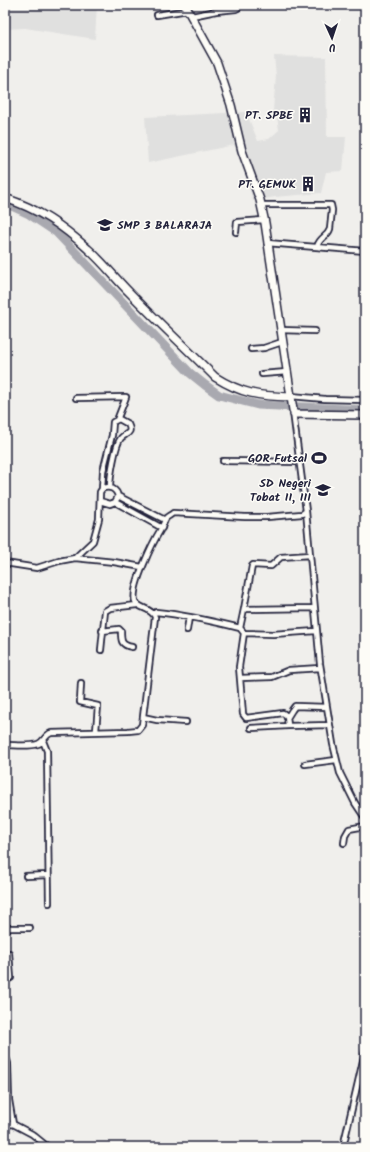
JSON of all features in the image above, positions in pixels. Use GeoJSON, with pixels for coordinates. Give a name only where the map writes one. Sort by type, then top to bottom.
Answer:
{"type":"FeatureCollection","features":[{"type":"Feature","properties":{"kind":"main road"},"geometry":{"type":"LineString","coordinates":[[188,10],[217,64],[231,105],[242,151],[261,205],[293,412],[365,415]]}},
{"type":"Feature","properties":{"kind":"main road"},"geometry":{"type":"LineString","coordinates":[[5,198],[26,205],[60,226],[89,249],[130,293],[215,377],[229,386],[252,394],[290,398]]}},
{"type":"Feature","properties":{"kind":"street"},"geometry":{"type":"LineString","coordinates":[[157,15],[188,10],[216,11],[236,9],[238,8],[238,5]]}},
{"type":"Feature","properties":{"kind":"street"},"geometry":{"type":"LineString","coordinates":[[261,205],[331,205],[332,210],[329,232],[319,241],[317,247]]}},
{"type":"Feature","properties":{"kind":"street"},"geometry":{"type":"LineString","coordinates":[[236,232],[237,222],[264,220]]}},
{"type":"Feature","properties":{"kind":"street"},"geometry":{"type":"LineString","coordinates":[[267,243],[365,251]]}},
{"type":"Feature","properties":{"kind":"street"},"geometry":{"type":"LineString","coordinates":[[280,330],[315,331]]}},
{"type":"Feature","properties":{"kind":"street"},"geometry":{"type":"LineString","coordinates":[[251,349],[264,348],[282,342]]}},
{"type":"Feature","properties":{"kind":"street"},"geometry":{"type":"LineString","coordinates":[[262,374],[287,372]]}},
{"type":"Feature","properties":{"kind":"street"},"geometry":{"type":"LineString","coordinates":[[75,558],[93,541],[99,520],[99,496],[102,489],[103,471],[112,435],[113,422],[117,420],[126,397],[76,398]]}},
{"type":"Feature","properties":{"kind":"street"},"geometry":{"type":"LineString","coordinates":[[290,398],[365,400]]}},
{"type":"Feature","properties":{"kind":"street"},"geometry":{"type":"LineString","coordinates":[[293,412],[306,511],[320,668],[336,760],[340,773],[355,803],[365,818]]}},
{"type":"Feature","properties":{"kind":"street"},"geometry":{"type":"LineString","coordinates":[[112,435],[121,437],[128,434],[128,424],[124,421],[117,420]]}},
{"type":"Feature","properties":{"kind":"street"},"geometry":{"type":"LineString","coordinates":[[110,487],[115,453],[121,437]]}},
{"type":"Feature","properties":{"kind":"street"},"geometry":{"type":"LineString","coordinates":[[223,461],[300,462]]}},
{"type":"Feature","properties":{"kind":"street"},"geometry":{"type":"LineString","coordinates":[[102,489],[110,487],[116,491],[118,496],[165,520]]}},
{"type":"Feature","properties":{"kind":"street"},"geometry":{"type":"LineString","coordinates":[[100,501],[110,504],[115,502],[118,496]]}},
{"type":"Feature","properties":{"kind":"street"},"geometry":{"type":"LineString","coordinates":[[115,502],[162,528]]}},
{"type":"Feature","properties":{"kind":"street"},"geometry":{"type":"LineString","coordinates":[[5,745],[37,744],[43,742],[47,735],[51,733],[96,731],[128,732],[138,730],[142,725],[155,621],[154,614],[137,604],[134,600],[142,567],[155,538],[168,516],[179,512],[219,516],[267,517],[298,515],[306,511]]}},
{"type":"Feature","properties":{"kind":"street"},"geometry":{"type":"LineString","coordinates":[[240,628],[252,566],[271,566],[281,557],[310,555]]}},
{"type":"Feature","properties":{"kind":"street"},"geometry":{"type":"LineString","coordinates":[[5,563],[37,568],[75,558],[114,562],[142,567]]}},
{"type":"Feature","properties":{"kind":"street"},"geometry":{"type":"LineString","coordinates":[[101,650],[105,611],[107,609],[137,604]]}},
{"type":"Feature","properties":{"kind":"street"},"geometry":{"type":"LineString","coordinates":[[244,610],[314,608]]}},
{"type":"Feature","properties":{"kind":"street"},"geometry":{"type":"LineString","coordinates":[[154,614],[156,612],[189,616],[240,628],[244,633],[239,667],[242,714],[246,718],[283,713],[286,714],[288,726]]}},
{"type":"Feature","properties":{"kind":"street"},"geometry":{"type":"LineString","coordinates":[[187,630],[189,616]]}},
{"type":"Feature","properties":{"kind":"street"},"geometry":{"type":"LineString","coordinates":[[102,631],[119,629],[121,631],[122,642],[124,645],[132,648]]}},
{"type":"Feature","properties":{"kind":"street"},"geometry":{"type":"LineString","coordinates":[[244,633],[273,634],[316,631]]}},
{"type":"Feature","properties":{"kind":"street"},"geometry":{"type":"LineString","coordinates":[[240,678],[272,677],[289,670],[320,668]]}},
{"type":"Feature","properties":{"kind":"street"},"geometry":{"type":"LineString","coordinates":[[81,683],[80,702],[98,706],[96,731]]}},
{"type":"Feature","properties":{"kind":"street"},"geometry":{"type":"LineString","coordinates":[[287,718],[295,706],[327,707]]}},
{"type":"Feature","properties":{"kind":"street"},"geometry":{"type":"LineString","coordinates":[[143,717],[157,720],[186,722]]}},
{"type":"Feature","properties":{"kind":"street"},"geometry":{"type":"LineString","coordinates":[[251,728],[330,725]]}},
{"type":"Feature","properties":{"kind":"street"},"geometry":{"type":"LineString","coordinates":[[43,742],[46,751],[49,903]]}},
{"type":"Feature","properties":{"kind":"street"},"geometry":{"type":"LineString","coordinates":[[305,764],[336,760]]}},
{"type":"Feature","properties":{"kind":"street"},"geometry":{"type":"LineString","coordinates":[[344,843],[345,836],[349,829],[365,826]]}},
{"type":"Feature","properties":{"kind":"street"},"geometry":{"type":"LineString","coordinates":[[26,876],[48,875]]}},
{"type":"Feature","properties":{"kind":"street"},"geometry":{"type":"LineString","coordinates":[[5,928],[30,928]]}},
{"type":"Feature","properties":{"kind":"street"},"geometry":{"type":"LineString","coordinates":[[5,981],[11,978],[9,953]]}},
{"type":"Feature","properties":{"kind":"street"},"geometry":{"type":"LineString","coordinates":[[343,1147],[365,1052]]}},
{"type":"Feature","properties":{"kind":"street"},"geometry":{"type":"LineString","coordinates":[[5,1059],[7,1060],[8,1064],[7,1100],[13,1124]]}},
{"type":"Feature","properties":{"kind":"street"},"geometry":{"type":"LineString","coordinates":[[5,1125],[13,1124],[32,1134],[48,1147]]}},
{"type":"Feature","properties":{"kind":"shaded area"},"geometry":{"type":"Polygon","coordinates":[[[5,5],[97,5],[95,39],[25,28],[5,29],[5,5]]]}},
{"type":"Feature","properties":{"kind":"shaded area"},"geometry":{"type":"Polygon","coordinates":[[[274,56],[326,57],[327,137],[346,137],[343,171],[326,172],[321,193],[275,197],[253,201],[234,145],[148,163],[145,117],[246,112],[258,141],[269,139],[279,130],[277,116],[273,110],[276,76],[274,56]]]}},
{"type":"Feature","properties":{"kind":"waterway"},"geometry":{"type":"LineString","coordinates":[[5,203],[29,214],[56,232],[190,373],[219,395],[258,405],[365,410]]}},
{"type":"Feature","properties":{"kind":"place","name":"PT. SPBE"},"geometry":{"type":"Point","coordinates":[305,115]}},
{"type":"Feature","properties":{"kind":"place","name":"PT. GEMUK"},"geometry":{"type":"Point","coordinates":[308,184]}},
{"type":"Feature","properties":{"kind":"place","name":"SMP 3 BALARAJA"},"geometry":{"type":"Point","coordinates":[105,225]}},
{"type":"Feature","properties":{"kind":"place","name":"GOR Futsal"},"geometry":{"type":"Point","coordinates":[319,458]}},
{"type":"Feature","properties":{"kind":"place","name":"SD Negeri Tobat II, III"},"geometry":{"type":"Point","coordinates":[323,490]}}]}
